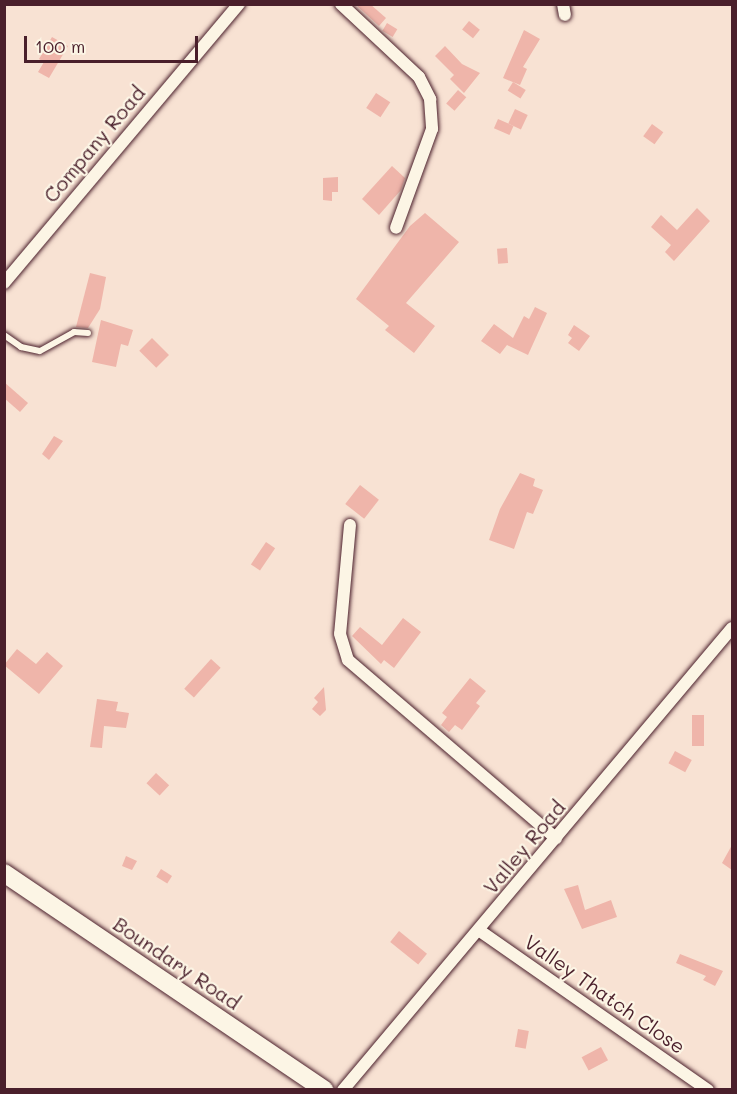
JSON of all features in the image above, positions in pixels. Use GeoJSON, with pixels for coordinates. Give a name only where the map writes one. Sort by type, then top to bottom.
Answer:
{"type":"FeatureCollection","features":[{"type":"Feature","properties":{"kind":"main road","name":"Boundary Road"},"geometry":{"type":"LineString","coordinates":[[4,873],[324,1089]]}},
{"type":"Feature","properties":{"kind":"street","name":"Company Road"},"geometry":{"type":"LineString","coordinates":[[4,283],[239,4]]}},
{"type":"Feature","properties":{"kind":"street"},"geometry":{"type":"LineString","coordinates":[[341,4],[419,77],[432,108],[432,129],[396,228]]}},
{"type":"Feature","properties":{"kind":"street"},"geometry":{"type":"LineString","coordinates":[[350,525],[340,634],[348,660],[556,838]]}},
{"type":"Feature","properties":{"kind":"street","name":"Valley Road"},"geometry":{"type":"LineString","coordinates":[[343,1089],[480,930],[732,628]]}},
{"type":"Feature","properties":{"kind":"street","name":"Valley Thatch Close"},"geometry":{"type":"LineString","coordinates":[[480,930],[708,1089]]}},
{"type":"Feature","properties":{"kind":"lane"},"geometry":{"type":"LineString","coordinates":[[4,334],[21,347],[40,351],[74,332],[88,333]]}},
{"type":"Feature","properties":{"kind":"building"},"geometry":{"type":"Polygon","coordinates":[[[355,4],[370,4],[386,18],[379,26],[355,4]]]}},
{"type":"Feature","properties":{"kind":"building"},"geometry":{"type":"Polygon","coordinates":[[[469,21],[480,30],[473,38],[462,30],[469,21]]]}},
{"type":"Feature","properties":{"kind":"building"},"geometry":{"type":"Polygon","coordinates":[[[387,23],[397,29],[393,37],[382,31],[387,23]]]}},
{"type":"Feature","properties":{"kind":"building"},"geometry":{"type":"Polygon","coordinates":[[[524,30],[540,39],[523,67],[527,69],[520,85],[503,78],[524,30]]]}},
{"type":"Feature","properties":{"kind":"building"},"geometry":{"type":"Polygon","coordinates":[[[52,37],[68,46],[49,78],[38,72],[44,62],[39,59],[52,37]]]}},
{"type":"Feature","properties":{"kind":"building"},"geometry":{"type":"Polygon","coordinates":[[[445,46],[462,64],[480,73],[464,93],[450,79],[454,75],[435,56],[445,46]]]}},
{"type":"Feature","properties":{"kind":"building"},"geometry":{"type":"Polygon","coordinates":[[[513,82],[526,90],[520,98],[508,90],[513,82]]]}},
{"type":"Feature","properties":{"kind":"building"},"geometry":{"type":"Polygon","coordinates":[[[458,90],[466,97],[454,111],[446,104],[458,90]]]}},
{"type":"Feature","properties":{"kind":"building"},"geometry":{"type":"Polygon","coordinates":[[[376,93],[390,102],[380,117],[366,108],[376,93]]]}},
{"type":"Feature","properties":{"kind":"building"},"geometry":{"type":"Polygon","coordinates":[[[515,109],[528,115],[521,129],[508,124],[515,109]]]}},
{"type":"Feature","properties":{"kind":"building"},"geometry":{"type":"Polygon","coordinates":[[[498,119],[514,126],[509,135],[494,128],[498,119]]]}},
{"type":"Feature","properties":{"kind":"building"},"geometry":{"type":"Polygon","coordinates":[[[652,124],[663,132],[655,144],[643,136],[652,124]]]}},
{"type":"Feature","properties":{"kind":"building"},"geometry":{"type":"Polygon","coordinates":[[[392,166],[405,178],[401,190],[379,215],[362,199],[392,166]]]}},
{"type":"Feature","properties":{"kind":"building"},"geometry":{"type":"Polygon","coordinates":[[[338,177],[338,192],[332,192],[332,201],[323,200],[323,178],[338,177]]]}},
{"type":"Feature","properties":{"kind":"building"},"geometry":{"type":"Polygon","coordinates":[[[697,208],[710,221],[674,261],[665,252],[671,245],[651,227],[661,215],[677,230],[697,208]]]}},
{"type":"Feature","properties":{"kind":"building"},"geometry":{"type":"Polygon","coordinates":[[[425,213],[459,242],[406,303],[435,326],[414,353],[385,330],[389,326],[356,299],[410,226],[425,213]]]}},
{"type":"Feature","properties":{"kind":"building"},"geometry":{"type":"Polygon","coordinates":[[[507,248],[508,263],[498,264],[497,249],[507,248]]]}},
{"type":"Feature","properties":{"kind":"building"},"geometry":{"type":"Polygon","coordinates":[[[90,273],[106,277],[100,309],[88,328],[76,327],[90,273]]]}},
{"type":"Feature","properties":{"kind":"building"},"geometry":{"type":"Polygon","coordinates":[[[535,307],[547,313],[528,355],[507,345],[500,354],[481,341],[494,324],[513,338],[524,316],[529,319],[535,307]]]}},
{"type":"Feature","properties":{"kind":"building"},"geometry":{"type":"Polygon","coordinates":[[[101,320],[133,330],[128,346],[121,344],[116,367],[92,362],[101,320]]]}},
{"type":"Feature","properties":{"kind":"building"},"geometry":{"type":"Polygon","coordinates":[[[574,325],[590,336],[579,351],[568,343],[572,338],[568,335],[574,325]]]}},
{"type":"Feature","properties":{"kind":"building"},"geometry":{"type":"Polygon","coordinates":[[[152,338],[169,355],[156,368],[139,351],[152,338]]]}},
{"type":"Feature","properties":{"kind":"building"},"geometry":{"type":"Polygon","coordinates":[[[4,382],[28,403],[20,412],[4,398],[4,382]]]}},
{"type":"Feature","properties":{"kind":"building"},"geometry":{"type":"Polygon","coordinates":[[[54,436],[63,441],[49,460],[42,454],[54,436]]]}},
{"type":"Feature","properties":{"kind":"building"},"geometry":{"type":"Polygon","coordinates":[[[520,473],[535,479],[533,486],[543,490],[533,514],[527,512],[514,549],[489,540],[500,509],[520,473]]]}},
{"type":"Feature","properties":{"kind":"building"},"geometry":{"type":"Polygon","coordinates":[[[360,485],[379,500],[364,519],[345,504],[360,485]]]}},
{"type":"Feature","properties":{"kind":"building"},"geometry":{"type":"Polygon","coordinates":[[[266,542],[275,548],[260,571],[251,564],[266,542]]]}},
{"type":"Feature","properties":{"kind":"building"},"geometry":{"type":"Polygon","coordinates":[[[403,618],[421,632],[394,668],[384,660],[381,664],[352,636],[360,627],[382,645],[403,618]]]}},
{"type":"Feature","properties":{"kind":"building"},"geometry":{"type":"Polygon","coordinates":[[[17,649],[36,664],[47,652],[63,666],[39,694],[4,665],[17,649]]]}},
{"type":"Feature","properties":{"kind":"building"},"geometry":{"type":"Polygon","coordinates":[[[211,659],[221,668],[194,697],[184,689],[211,659]]]}},
{"type":"Feature","properties":{"kind":"building"},"geometry":{"type":"Polygon","coordinates":[[[470,678],[486,691],[476,703],[480,706],[462,730],[455,725],[449,732],[441,725],[447,717],[442,713],[470,678]]]}},
{"type":"Feature","properties":{"kind":"building"},"geometry":{"type":"Polygon","coordinates":[[[324,687],[326,710],[320,716],[312,709],[318,702],[314,698],[324,687]]]}},
{"type":"Feature","properties":{"kind":"building"},"geometry":{"type":"Polygon","coordinates":[[[97,699],[118,702],[116,711],[129,713],[126,728],[104,726],[102,748],[90,747],[97,699]]]}},
{"type":"Feature","properties":{"kind":"building"},"geometry":{"type":"Polygon","coordinates":[[[692,715],[704,715],[704,746],[692,746],[692,715]]]}},
{"type":"Feature","properties":{"kind":"building"},"geometry":{"type":"Polygon","coordinates":[[[675,751],[692,760],[685,772],[668,763],[675,751]]]}},
{"type":"Feature","properties":{"kind":"building"},"geometry":{"type":"Polygon","coordinates":[[[156,773],[169,785],[160,796],[146,783],[156,773]]]}},
{"type":"Feature","properties":{"kind":"building"},"geometry":{"type":"Polygon","coordinates":[[[732,845],[732,870],[722,863],[732,845]]]}},
{"type":"Feature","properties":{"kind":"building"},"geometry":{"type":"Polygon","coordinates":[[[126,856],[137,861],[132,870],[122,866],[126,856]]]}},
{"type":"Feature","properties":{"kind":"building"},"geometry":{"type":"Polygon","coordinates":[[[161,869],[172,876],[167,884],[156,877],[161,869]]]}},
{"type":"Feature","properties":{"kind":"building"},"geometry":{"type":"Polygon","coordinates":[[[578,885],[585,910],[611,900],[617,917],[582,929],[564,889],[578,885]]]}},
{"type":"Feature","properties":{"kind":"building"},"geometry":{"type":"Polygon","coordinates":[[[399,931],[427,954],[418,965],[390,942],[399,931]]]}},
{"type":"Feature","properties":{"kind":"building"},"geometry":{"type":"Polygon","coordinates":[[[680,954],[723,971],[715,986],[703,980],[706,976],[676,963],[680,954]]]}},
{"type":"Feature","properties":{"kind":"building"},"geometry":{"type":"Polygon","coordinates":[[[518,1029],[529,1031],[526,1049],[515,1047],[518,1029]]]}},
{"type":"Feature","properties":{"kind":"building"},"geometry":{"type":"Polygon","coordinates":[[[601,1047],[608,1060],[589,1071],[582,1057],[601,1047]]]}}]}
